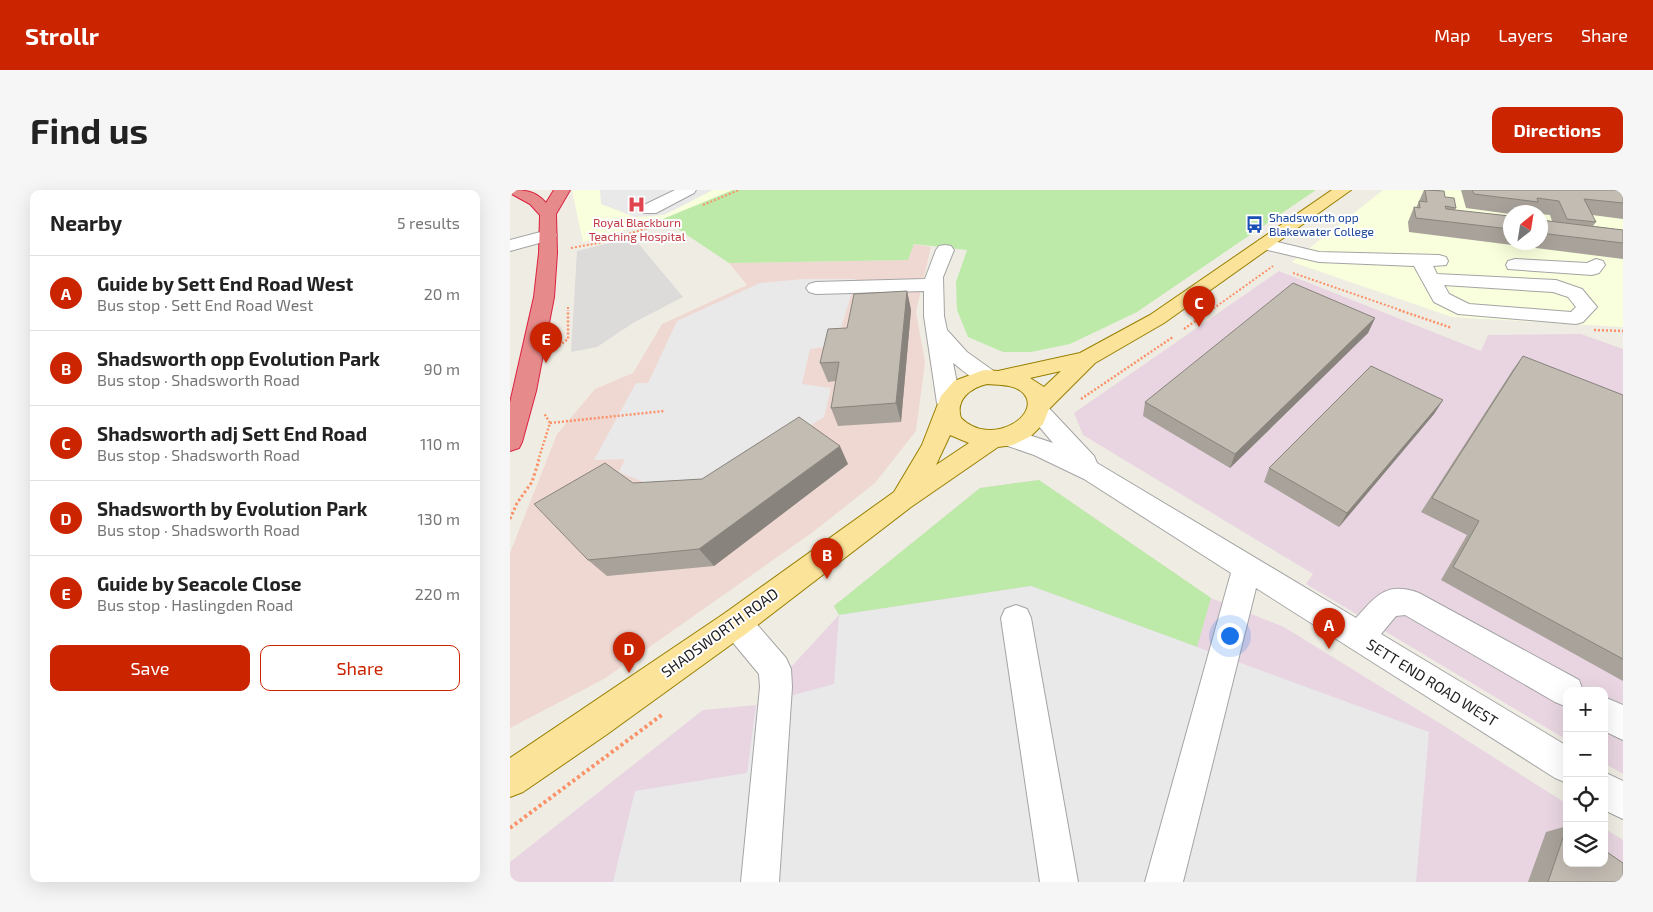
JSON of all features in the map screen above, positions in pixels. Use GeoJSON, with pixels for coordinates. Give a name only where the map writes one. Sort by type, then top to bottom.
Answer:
{"type":"FeatureCollection","features":[{"type":"Feature","properties":{"kind":"highway"},"geometry":{"type":"LineString","coordinates":[[516,190],[536,200],[548,214]]}},
{"type":"Feature","properties":{"kind":"highway"},"geometry":{"type":"LineString","coordinates":[[521,190],[526,190]]}},
{"type":"Feature","properties":{"kind":"highway"},"geometry":{"type":"LineString","coordinates":[[510,442],[525,391],[544,297],[548,214],[562,190]]}},
{"type":"Feature","properties":{"kind":"main road","name":"SHADSWORTH ROAD"},"geometry":{"type":"LineString","coordinates":[[902,500],[934,446],[954,394],[962,386],[995,377],[1087,358],[1157,319],[1343,190]]}},
{"type":"Feature","properties":{"kind":"main road","name":"SHADSWORTH ROAD"},"geometry":{"type":"LineString","coordinates":[[518,770],[594,723],[736,623],[902,500],[1000,438],[1022,431],[1033,422],[1040,408],[1087,358]]}},
{"type":"Feature","properties":{"kind":"main road"},"geometry":{"type":"LineString","coordinates":[[995,377],[1016,379],[1028,385],[1036,394],[1040,408]]}},
{"type":"Feature","properties":{"kind":"main road"},"geometry":{"type":"LineString","coordinates":[[948,406],[949,419],[956,428],[979,439],[1000,438]]}},
{"type":"Feature","properties":{"kind":"street"},"geometry":{"type":"LineString","coordinates":[[650,210],[688,190]]}},
{"type":"Feature","properties":{"kind":"street"},"geometry":{"type":"LineString","coordinates":[[510,246],[548,235]]}},
{"type":"Feature","properties":{"kind":"street"},"geometry":{"type":"LineString","coordinates":[[1265,244],[1291,252],[1319,257],[1454,262]]}},
{"type":"Feature","properties":{"kind":"street"},"geometry":{"type":"LineString","coordinates":[[945,250],[934,277],[934,316],[948,406]]}},
{"type":"Feature","properties":{"kind":"street"},"geometry":{"type":"LineString","coordinates":[[1420,260],[1430,279],[1441,298],[1464,310],[1576,318],[1587,307],[1575,293],[1556,286],[1430,279]]}},
{"type":"Feature","properties":{"kind":"street"},"geometry":{"type":"LineString","coordinates":[[1493,264],[1592,269],[1596,265]]}},
{"type":"Feature","properties":{"kind":"street"},"geometry":{"type":"LineString","coordinates":[[816,288],[934,285]]}},
{"type":"Feature","properties":{"kind":"street"},"geometry":{"type":"LineString","coordinates":[[938,333],[959,357],[995,377]]}},
{"type":"Feature","properties":{"kind":"street","name":"SETT END ROAD WEST"},"geometry":{"type":"LineString","coordinates":[[1040,408],[1093,472]]}},
{"type":"Feature","properties":{"kind":"street","name":"SETT END ROAD WEST"},"geometry":{"type":"LineString","coordinates":[[1000,438],[1043,449],[1093,472],[1563,764]]}},
{"type":"Feature","properties":{"kind":"street"},"geometry":{"type":"LineString","coordinates":[[1164,882],[1247,568]]}},
{"type":"Feature","properties":{"kind":"street"},"geometry":{"type":"LineString","coordinates":[[1359,638],[1388,603],[1410,602],[1563,689]]}},
{"type":"Feature","properties":{"kind":"street"},"geometry":{"type":"LineString","coordinates":[[1016,618],[1059,882]]}},
{"type":"Feature","properties":{"kind":"street"},"geometry":{"type":"LineString","coordinates":[[736,623],[775,669],[776,687],[760,882]]}},
{"type":"Feature","properties":{"kind":"street"},"geometry":{"type":"LineString","coordinates":[[1608,715],[1623,723]]}},
{"type":"Feature","properties":{"kind":"street"},"geometry":{"type":"LineString","coordinates":[[1608,793],[1623,802]]}},
{"type":"Feature","properties":{"kind":"path"},"geometry":{"type":"LineString","coordinates":[[1183,330],[1248,285],[1291,252]]}},
{"type":"Feature","properties":{"kind":"path"},"geometry":{"type":"LineString","coordinates":[[1078,401],[1175,335]]}},
{"type":"Feature","properties":{"kind":"path"},"geometry":{"type":"LineString","coordinates":[[550,423],[664,411]]}},
{"type":"Feature","properties":{"kind":"path"},"geometry":{"type":"LineString","coordinates":[[510,828],[670,709]]}},
{"type":"Feature","properties":{"kind":"shaded area","name":"Royal Blackburn Teaching Hospital"},"geometry":{"type":"Polygon","coordinates":[[[572,190],[733,190],[663,219],[583,242],[572,190]]]}},
{"type":"Feature","properties":{"kind":"shaded area"},"geometry":{"type":"Polygon","coordinates":[[[600,190],[713,190],[664,215],[635,217],[601,204],[600,190]]]}},
{"type":"Feature","properties":{"kind":"shaded area"},"geometry":{"type":"Polygon","coordinates":[[[1383,190],[1623,190],[1623,327],[1452,317],[1292,262],[1383,190]]]}},
{"type":"Feature","properties":{"kind":"shaded area"},"geometry":{"type":"Polygon","coordinates":[[[633,237],[683,297],[633,323],[597,347],[571,352],[577,251],[633,237]]]}},
{"type":"Feature","properties":{"kind":"shaded area"},"geometry":{"type":"Polygon","coordinates":[[[914,244],[931,247],[916,312],[925,362],[916,431],[875,483],[813,532],[604,679],[510,728],[510,553],[557,434],[595,389],[633,373],[662,324],[747,285],[729,263],[908,260],[914,244]]]}},
{"type":"Feature","properties":{"kind":"shaded area"},"geometry":{"type":"Polygon","coordinates":[[[1279,271],[1481,351],[1488,335],[1581,334],[1623,349],[1623,774],[1608,765],[1608,687],[1563,687],[1563,738],[1306,584],[1313,574],[1083,435],[1074,413],[1279,271]]]}},
{"type":"Feature","properties":{"kind":"shaded area"},"geometry":{"type":"Polygon","coordinates":[[[804,279],[856,279],[840,331],[839,345],[810,349],[802,384],[831,388],[824,417],[720,481],[651,485],[619,472],[625,459],[594,460],[636,383],[648,383],[677,321],[760,283],[804,279]]]}},
{"type":"Feature","properties":{"kind":"shaded area"},"geometry":{"type":"Polygon","coordinates":[[[1039,480],[1211,598],[1284,627],[1563,801],[1563,867],[1608,867],[1608,831],[1623,840],[1623,882],[510,882],[510,862],[703,710],[756,705],[839,615],[834,606],[980,488],[1039,480]]]}},
{"type":"Feature","properties":{"kind":"shaded area"},"geometry":{"type":"Polygon","coordinates":[[[1031,586],[1429,732],[1416,882],[613,882],[635,791],[747,773],[756,705],[834,684],[839,615],[1031,586]]]}},
{"type":"Feature","properties":{"kind":"green space"},"geometry":{"type":"Polygon","coordinates":[[[733,190],[1316,190],[1137,312],[1070,344],[1031,352],[1003,352],[968,337],[957,310],[956,282],[967,250],[914,244],[908,260],[729,263],[663,219],[733,190]]]}},
{"type":"Feature","properties":{"kind":"green space"},"geometry":{"type":"Polygon","coordinates":[[[1039,480],[1211,598],[1197,647],[1031,586],[839,615],[834,606],[980,488],[1039,480]]]}},
{"type":"Feature","properties":{"kind":"building"},"geometry":{"type":"Polygon","coordinates":[[[1425,190],[1444,191],[1445,197],[1454,198],[1456,208],[1445,206],[1446,209],[1503,215],[1503,228],[1416,218],[1414,207],[1420,208],[1419,201],[1427,202],[1425,190]]]}},
{"type":"Feature","properties":{"kind":"building"},"geometry":{"type":"Polygon","coordinates":[[[1472,190],[1623,190],[1623,203],[1584,199],[1596,222],[1567,219],[1559,201],[1537,198],[1538,202],[1474,194],[1472,190]]]}},
{"type":"Feature","properties":{"kind":"building"},"geometry":{"type":"Polygon","coordinates":[[[1548,221],[1623,230],[1623,243],[1548,234],[1548,221]]]}},
{"type":"Feature","properties":{"kind":"building"},"geometry":{"type":"Polygon","coordinates":[[[1293,283],[1375,318],[1235,454],[1145,402],[1293,283]]]}},
{"type":"Feature","properties":{"kind":"building"},"geometry":{"type":"Polygon","coordinates":[[[907,291],[896,403],[831,408],[839,362],[820,363],[828,329],[847,328],[854,294],[907,291]]]}},
{"type":"Feature","properties":{"kind":"building"},"geometry":{"type":"Polygon","coordinates":[[[1523,356],[1623,395],[1623,659],[1453,567],[1479,521],[1432,498],[1523,356]]]}},
{"type":"Feature","properties":{"kind":"building"},"geometry":{"type":"Polygon","coordinates":[[[1371,366],[1443,400],[1347,513],[1269,468],[1371,366]]]}},
{"type":"Feature","properties":{"kind":"building"},"geometry":{"type":"Polygon","coordinates":[[[799,417],[840,446],[699,549],[588,560],[534,504],[605,463],[633,483],[702,479],[799,417]]]}},
{"type":"Feature","properties":{"kind":"building"},"geometry":{"type":"Polygon","coordinates":[[[1563,838],[1563,867],[1608,867],[1608,853],[1623,863],[1623,882],[1548,882],[1563,838]]]}},
{"type":"Feature","properties":{"kind":"place","name":"Royal Blackburn Teaching Hospital"},"geometry":{"type":"Point","coordinates":[637,204]}},
{"type":"Feature","properties":{"kind":"place","name":"Shadsworth opp Blakewater College"},"geometry":{"type":"Point","coordinates":[1255,225]}},
{"type":"Feature","properties":{"kind":"place","name":"Shadsworth adj Sett End Road"},"geometry":{"type":"Point","coordinates":[1199,327]}},
{"type":"Feature","properties":{"kind":"place","name":"Guide by Seacole Close"},"geometry":{"type":"Point","coordinates":[546,363]}},
{"type":"Feature","properties":{"kind":"place","name":"Shadsworth opp Evolution Park"},"geometry":{"type":"Point","coordinates":[827,579]}},
{"type":"Feature","properties":{"kind":"place","name":"Guide by Sett End Road West"},"geometry":{"type":"Point","coordinates":[1329,649]}},
{"type":"Feature","properties":{"kind":"place","name":"Shadsworth by Evolution Park"},"geometry":{"type":"Point","coordinates":[629,673]}}]}
